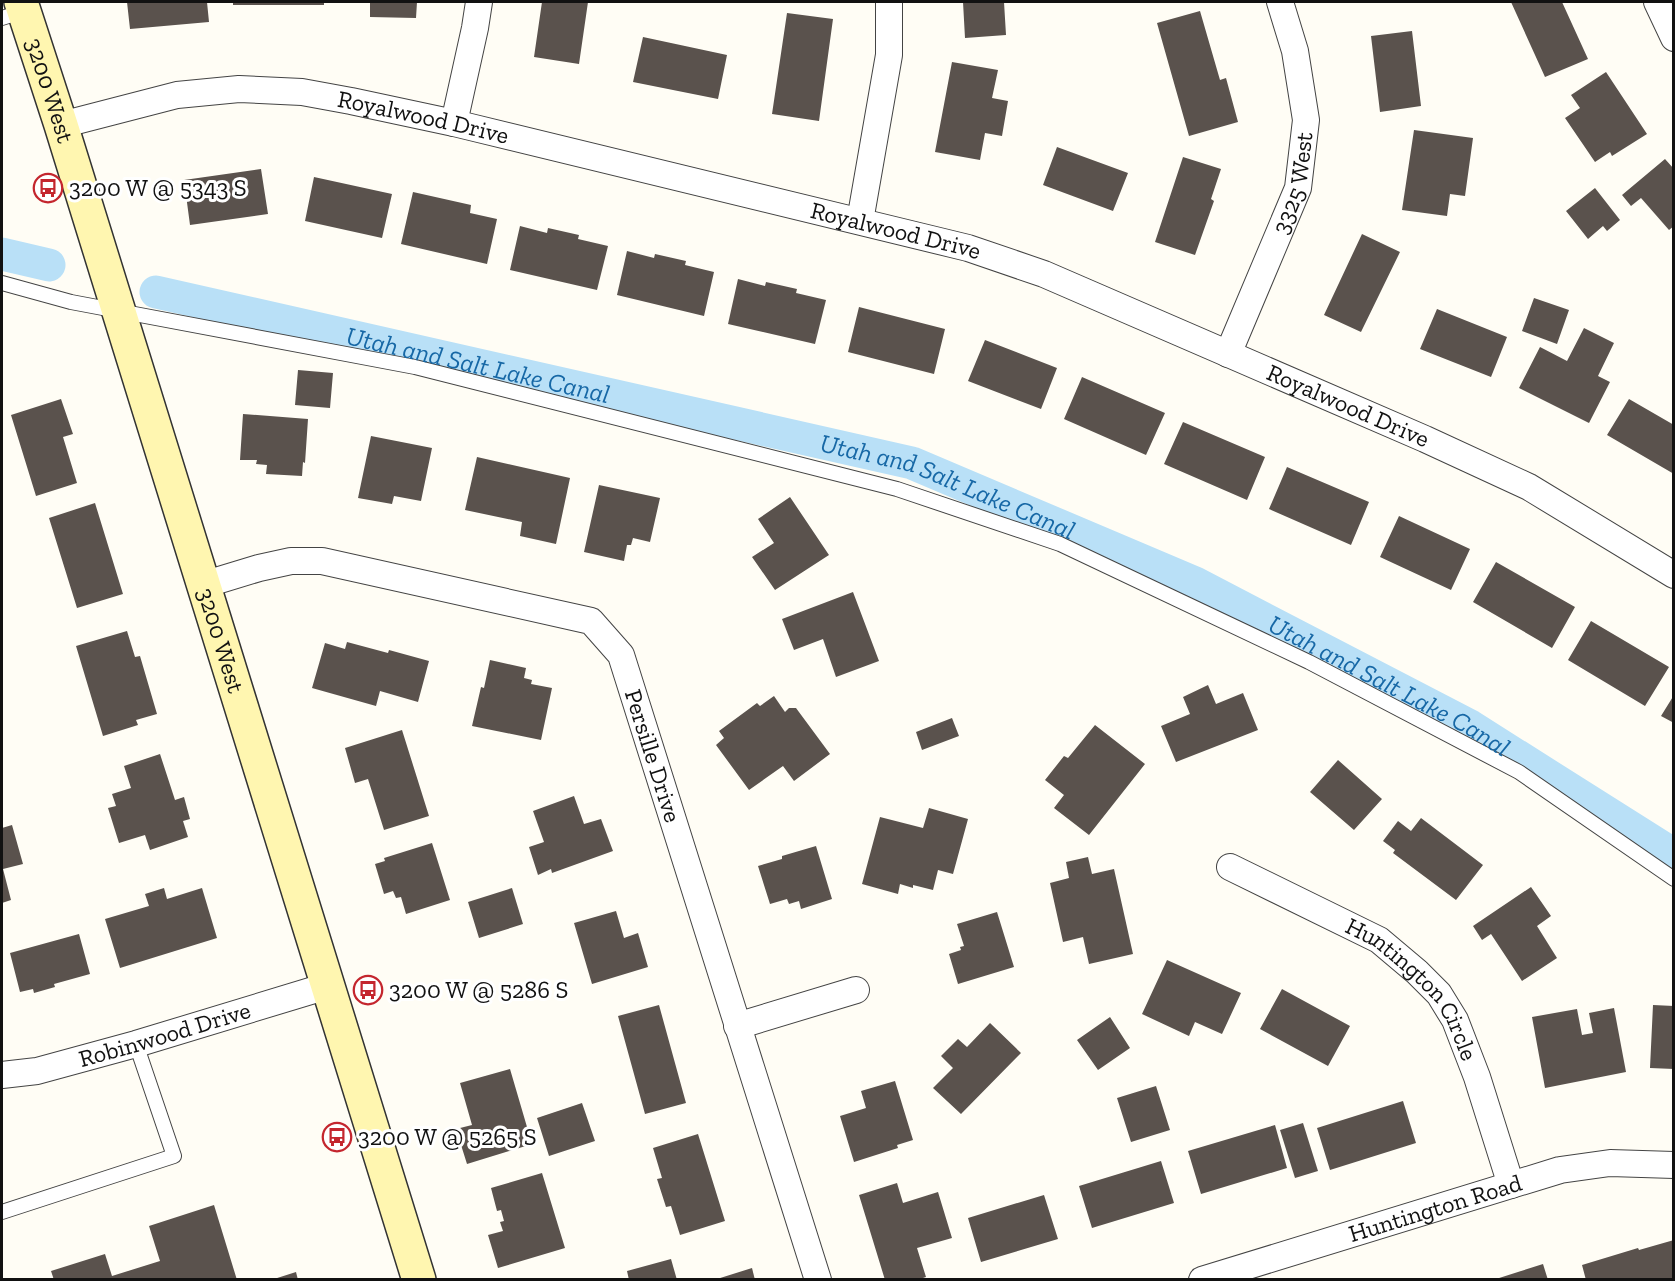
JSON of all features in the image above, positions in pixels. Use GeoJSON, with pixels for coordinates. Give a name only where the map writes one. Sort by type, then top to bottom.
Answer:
{"type":"FeatureCollection","features":[{"type":"Feature","properties":{"kind":"street"},"geometry":{"type":"LineString","coordinates":[[454,123],[479,2]]}},
{"type":"Feature","properties":{"kind":"street"},"geometry":{"type":"LineString","coordinates":[[860,221],[890,55],[889,2]]}},
{"type":"Feature","properties":{"kind":"street","name":"3325 West"},"geometry":{"type":"LineString","coordinates":[[1228,354],[1298,188],[1306,120],[1295,51],[1280,2]]}},
{"type":"Feature","properties":{"kind":"street"},"geometry":{"type":"LineString","coordinates":[[1657,2],[1674,38]]}},
{"type":"Feature","properties":{"kind":"street","name":"3200 West"},"geometry":{"type":"LineString","coordinates":[[16,10],[61,125],[419,1280]]}},
{"type":"Feature","properties":{"kind":"street","name":"Royalwood Drive"},"geometry":{"type":"LineString","coordinates":[[61,125],[177,95],[239,89],[302,92],[454,123],[968,248],[1044,274],[1529,486],[1674,575]]}},
{"type":"Feature","properties":{"kind":"street","name":"Persille Drive"},"geometry":{"type":"LineString","coordinates":[[204,585],[291,561],[322,561],[591,621],[621,656],[818,1280]]}},
{"type":"Feature","properties":{"kind":"street","name":"Huntington Circle"},"geometry":{"type":"LineString","coordinates":[[1230,867],[1379,940],[1439,994],[1455,1020],[1477,1077],[1511,1185]]}},
{"type":"Feature","properties":{"kind":"street","name":"Robinwood Drive"},"geometry":{"type":"LineString","coordinates":[[2,1075],[37,1071],[136,1044],[327,986]]}},
{"type":"Feature","properties":{"kind":"street"},"geometry":{"type":"LineString","coordinates":[[737,1026],[856,990]]}},
{"type":"Feature","properties":{"kind":"street","name":"Huntington Road"},"geometry":{"type":"LineString","coordinates":[[1202,1280],[1560,1170],[1610,1163],[1674,1165]]}},
{"type":"Feature","properties":{"kind":"lane"},"geometry":{"type":"LineString","coordinates":[[2,283],[71,302],[427,370],[897,489],[1060,544],[1310,662],[1519,772],[1674,879]]}},
{"type":"Feature","properties":{"kind":"lane"},"geometry":{"type":"LineString","coordinates":[[2,1212],[174,1156],[136,1044]]}},
{"type":"Feature","properties":{"kind":"building"},"geometry":{"type":"Polygon","coordinates":[[[127,2],[207,2],[209,22],[130,29],[127,2]]]}},
{"type":"Feature","properties":{"kind":"building"},"geometry":{"type":"Polygon","coordinates":[[[233,2],[324,2],[324,5],[233,5],[233,2]]]}},
{"type":"Feature","properties":{"kind":"building"},"geometry":{"type":"Polygon","coordinates":[[[370,2],[417,2],[416,18],[370,17],[370,2]]]}},
{"type":"Feature","properties":{"kind":"building"},"geometry":{"type":"Polygon","coordinates":[[[542,2],[588,2],[579,64],[534,57],[542,2]]]}},
{"type":"Feature","properties":{"kind":"building"},"geometry":{"type":"Polygon","coordinates":[[[963,2],[1004,2],[1006,35],[965,38],[963,2]]]}},
{"type":"Feature","properties":{"kind":"building"},"geometry":{"type":"Polygon","coordinates":[[[1511,2],[1562,2],[1588,59],[1545,77],[1511,2]]]}},
{"type":"Feature","properties":{"kind":"building"},"geometry":{"type":"Polygon","coordinates":[[[1200,11],[1220,80],[1226,78],[1238,122],[1189,136],[1157,23],[1200,11]]]}},
{"type":"Feature","properties":{"kind":"building"},"geometry":{"type":"Polygon","coordinates":[[[787,13],[833,19],[819,121],[772,114],[787,13]]]}},
{"type":"Feature","properties":{"kind":"building"},"geometry":{"type":"Polygon","coordinates":[[[1412,31],[1421,106],[1380,112],[1371,36],[1412,31]]]}},
{"type":"Feature","properties":{"kind":"building"},"geometry":{"type":"Polygon","coordinates":[[[643,37],[727,55],[718,99],[633,82],[643,37]]]}},
{"type":"Feature","properties":{"kind":"building"},"geometry":{"type":"Polygon","coordinates":[[[952,62],[998,70],[992,98],[1008,101],[1002,136],[985,133],[980,160],[935,152],[952,62]]]}},
{"type":"Feature","properties":{"kind":"building"},"geometry":{"type":"Polygon","coordinates":[[[1606,72],[1647,134],[1612,156],[1610,152],[1595,162],[1565,118],[1580,108],[1571,95],[1606,72]]]}},
{"type":"Feature","properties":{"kind":"building"},"geometry":{"type":"Polygon","coordinates":[[[1414,130],[1473,138],[1465,196],[1450,194],[1447,216],[1402,210],[1414,130]]]}},
{"type":"Feature","properties":{"kind":"building"},"geometry":{"type":"Polygon","coordinates":[[[1057,147],[1128,173],[1113,211],[1043,185],[1057,147]]]}},
{"type":"Feature","properties":{"kind":"building"},"geometry":{"type":"Polygon","coordinates":[[[1183,157],[1221,169],[1211,199],[1214,201],[1195,255],[1155,242],[1183,157]]]}},
{"type":"Feature","properties":{"kind":"building"},"geometry":{"type":"Polygon","coordinates":[[[1665,159],[1674,169],[1674,226],[1669,230],[1641,198],[1631,206],[1622,195],[1665,159]]]}},
{"type":"Feature","properties":{"kind":"building"},"geometry":{"type":"Polygon","coordinates":[[[261,169],[268,214],[190,225],[184,180],[261,169]]]}},
{"type":"Feature","properties":{"kind":"building"},"geometry":{"type":"Polygon","coordinates":[[[314,177],[392,194],[382,238],[305,221],[314,177]]]}},
{"type":"Feature","properties":{"kind":"building"},"geometry":{"type":"Polygon","coordinates":[[[1595,188],[1620,220],[1607,231],[1603,226],[1588,239],[1566,211],[1595,188]]]}},
{"type":"Feature","properties":{"kind":"building"},"geometry":{"type":"Polygon","coordinates":[[[413,192],[471,205],[470,213],[497,219],[487,264],[401,244],[413,192]]]}},
{"type":"Feature","properties":{"kind":"building"},"geometry":{"type":"Polygon","coordinates":[[[520,226],[547,233],[548,228],[579,235],[578,239],[608,246],[597,290],[510,270],[520,226]]]}},
{"type":"Feature","properties":{"kind":"building"},"geometry":{"type":"Polygon","coordinates":[[[1362,234],[1400,252],[1361,332],[1324,315],[1362,234]]]}},
{"type":"Feature","properties":{"kind":"building"},"geometry":{"type":"Polygon","coordinates":[[[627,251],[654,258],[655,254],[686,261],[685,265],[714,272],[704,316],[617,295],[627,251]]]}},
{"type":"Feature","properties":{"kind":"building"},"geometry":{"type":"Polygon","coordinates":[[[738,279],[765,286],[766,282],[797,289],[796,293],[826,300],[815,344],[728,324],[738,279]]]}},
{"type":"Feature","properties":{"kind":"building"},"geometry":{"type":"Polygon","coordinates":[[[1534,298],[1569,310],[1557,344],[1522,331],[1534,298]]]}},
{"type":"Feature","properties":{"kind":"building"},"geometry":{"type":"Polygon","coordinates":[[[859,307],[945,329],[934,374],[848,352],[859,307]]]}},
{"type":"Feature","properties":{"kind":"building"},"geometry":{"type":"Polygon","coordinates":[[[1437,309],[1507,337],[1491,377],[1420,349],[1437,309]]]}},
{"type":"Feature","properties":{"kind":"building"},"geometry":{"type":"Polygon","coordinates":[[[1584,328],[1614,343],[1598,376],[1610,382],[1589,423],[1519,388],[1540,347],[1567,361],[1584,328]]]}},
{"type":"Feature","properties":{"kind":"building"},"geometry":{"type":"Polygon","coordinates":[[[985,340],[1057,368],[1041,409],[968,381],[985,340]]]}},
{"type":"Feature","properties":{"kind":"building"},"geometry":{"type":"Polygon","coordinates":[[[298,370],[333,373],[330,408],[295,405],[298,370]]]}},
{"type":"Feature","properties":{"kind":"building"},"geometry":{"type":"Polygon","coordinates":[[[1082,377],[1165,413],[1146,455],[1064,419],[1082,377]]]}},
{"type":"Feature","properties":{"kind":"building"},"geometry":{"type":"Polygon","coordinates":[[[61,399],[73,434],[63,437],[77,483],[36,496],[11,415],[61,399]]]}},
{"type":"Feature","properties":{"kind":"building"},"geometry":{"type":"Polygon","coordinates":[[[1629,399],[1674,425],[1674,474],[1607,435],[1629,399]]]}},
{"type":"Feature","properties":{"kind":"building"},"geometry":{"type":"Polygon","coordinates":[[[243,414],[308,419],[302,476],[266,474],[267,465],[256,464],[257,460],[240,460],[243,414]]]}},
{"type":"Feature","properties":{"kind":"building"},"geometry":{"type":"Polygon","coordinates":[[[1183,422],[1265,457],[1247,500],[1164,464],[1183,422]]]}},
{"type":"Feature","properties":{"kind":"building"},"geometry":{"type":"Polygon","coordinates":[[[371,436],[432,448],[421,501],[394,496],[392,504],[358,498],[371,436]]]}},
{"type":"Feature","properties":{"kind":"building"},"geometry":{"type":"Polygon","coordinates":[[[477,457],[570,478],[556,544],[520,536],[522,522],[465,510],[477,457]]]}},
{"type":"Feature","properties":{"kind":"building"},"geometry":{"type":"Polygon","coordinates":[[[1287,467],[1369,502],[1351,545],[1269,509],[1287,467]]]}},
{"type":"Feature","properties":{"kind":"building"},"geometry":{"type":"Polygon","coordinates":[[[599,485],[660,498],[650,542],[633,538],[631,545],[627,545],[624,561],[584,552],[599,485]]]}},
{"type":"Feature","properties":{"kind":"building"},"geometry":{"type":"Polygon","coordinates":[[[790,497],[829,555],[775,590],[752,557],[774,543],[758,519],[790,497]]]}},
{"type":"Feature","properties":{"kind":"building"},"geometry":{"type":"Polygon","coordinates":[[[95,503],[123,594],[77,608],[49,518],[95,503]]]}},
{"type":"Feature","properties":{"kind":"building"},"geometry":{"type":"Polygon","coordinates":[[[1399,516],[1470,549],[1451,590],[1380,557],[1399,516]]]}},
{"type":"Feature","properties":{"kind":"building"},"geometry":{"type":"Polygon","coordinates":[[[1496,562],[1575,607],[1552,648],[1473,602],[1496,562]]]}},
{"type":"Feature","properties":{"kind":"building"},"geometry":{"type":"Polygon","coordinates":[[[853,592],[879,661],[836,677],[823,639],[794,650],[782,619],[853,592]]]}},
{"type":"Feature","properties":{"kind":"building"},"geometry":{"type":"Polygon","coordinates":[[[1591,621],[1669,667],[1645,706],[1568,660],[1591,621]]]}},
{"type":"Feature","properties":{"kind":"building"},"geometry":{"type":"Polygon","coordinates":[[[127,631],[135,657],[140,656],[157,714],[136,720],[138,725],[103,736],[76,646],[127,631]]]}},
{"type":"Feature","properties":{"kind":"building"},"geometry":{"type":"Polygon","coordinates":[[[347,642],[429,661],[418,702],[380,691],[376,706],[312,688],[325,643],[345,649],[347,642]]]}},
{"type":"Feature","properties":{"kind":"building"},"geometry":{"type":"Polygon","coordinates":[[[490,660],[526,668],[524,678],[532,680],[531,684],[552,688],[541,740],[472,726],[490,660]]]}},
{"type":"Feature","properties":{"kind":"building"},"geometry":{"type":"Polygon","coordinates":[[[1208,685],[1216,704],[1243,693],[1258,730],[1176,762],[1161,726],[1190,714],[1183,697],[1208,685]]]}},
{"type":"Feature","properties":{"kind":"building"},"geometry":{"type":"Polygon","coordinates":[[[1674,695],[1674,723],[1661,716],[1674,695]]]}},
{"type":"Feature","properties":{"kind":"building"},"geometry":{"type":"Polygon","coordinates":[[[774,696],[785,712],[789,708],[796,708],[830,754],[794,781],[783,766],[749,790],[716,745],[724,738],[719,731],[757,703],[760,706],[774,696]]]}},
{"type":"Feature","properties":{"kind":"building"},"geometry":{"type":"Polygon","coordinates":[[[952,718],[959,736],[922,750],[916,732],[952,718]]]}},
{"type":"Feature","properties":{"kind":"building"},"geometry":{"type":"Polygon","coordinates":[[[1095,725],[1145,764],[1089,835],[1054,808],[1064,795],[1045,780],[1064,756],[1068,758],[1095,725]]]}},
{"type":"Feature","properties":{"kind":"building"},"geometry":{"type":"Polygon","coordinates":[[[402,730],[429,816],[384,830],[368,779],[355,783],[345,748],[402,730]]]}},
{"type":"Feature","properties":{"kind":"building"},"geometry":{"type":"Polygon","coordinates":[[[160,754],[175,800],[184,797],[190,819],[183,821],[188,837],[150,850],[145,835],[119,843],[108,808],[116,806],[112,794],[131,788],[124,766],[160,754]]]}},
{"type":"Feature","properties":{"kind":"building"},"geometry":{"type":"Polygon","coordinates":[[[1338,760],[1382,799],[1354,830],[1310,792],[1338,760]]]}},
{"type":"Feature","properties":{"kind":"building"},"geometry":{"type":"Polygon","coordinates":[[[574,796],[584,824],[601,819],[613,851],[552,873],[551,869],[538,875],[529,847],[544,842],[533,811],[574,796]]]}},
{"type":"Feature","properties":{"kind":"building"},"geometry":{"type":"Polygon","coordinates":[[[929,808],[968,819],[953,874],[938,870],[933,890],[900,884],[898,894],[862,884],[880,817],[923,828],[929,808]]]}},
{"type":"Feature","properties":{"kind":"building"},"geometry":{"type":"Polygon","coordinates":[[[1421,818],[1483,865],[1456,900],[1393,853],[1395,850],[1383,841],[1398,821],[1411,831],[1421,818]]]}},
{"type":"Feature","properties":{"kind":"building"},"geometry":{"type":"Polygon","coordinates":[[[12,825],[23,864],[3,869],[11,900],[2,903],[2,828],[12,825]]]}},
{"type":"Feature","properties":{"kind":"building"},"geometry":{"type":"Polygon","coordinates":[[[432,843],[450,900],[406,914],[401,897],[396,898],[393,891],[384,894],[375,864],[385,861],[384,858],[432,843]]]}},
{"type":"Feature","properties":{"kind":"building"},"geometry":{"type":"Polygon","coordinates":[[[816,846],[832,899],[801,909],[799,901],[789,904],[787,899],[770,904],[758,866],[816,846]]]}},
{"type":"Feature","properties":{"kind":"building"},"geometry":{"type":"Polygon","coordinates":[[[1088,857],[1092,874],[1114,869],[1133,954],[1089,964],[1083,937],[1063,942],[1050,883],[1069,878],[1066,862],[1088,857]]]}},
{"type":"Feature","properties":{"kind":"building"},"geometry":{"type":"Polygon","coordinates":[[[1531,887],[1551,916],[1537,926],[1557,958],[1522,981],[1491,934],[1482,940],[1473,926],[1531,887]]]}},
{"type":"Feature","properties":{"kind":"building"},"geometry":{"type":"Polygon","coordinates":[[[164,888],[167,899],[202,888],[217,938],[120,968],[105,919],[149,906],[145,894],[164,888]]]}},
{"type":"Feature","properties":{"kind":"building"},"geometry":{"type":"Polygon","coordinates":[[[512,888],[523,924],[479,938],[468,902],[512,888]]]}},
{"type":"Feature","properties":{"kind":"building"},"geometry":{"type":"Polygon","coordinates":[[[616,911],[624,938],[638,933],[648,967],[592,984],[574,923],[616,911]]]}},
{"type":"Feature","properties":{"kind":"building"},"geometry":{"type":"Polygon","coordinates":[[[997,912],[1014,967],[958,984],[949,954],[961,950],[960,947],[964,946],[957,924],[997,912]]]}},
{"type":"Feature","properties":{"kind":"building"},"geometry":{"type":"Polygon","coordinates":[[[79,934],[90,974],[54,984],[55,987],[34,993],[33,989],[20,992],[10,953],[79,934]]]}},
{"type":"Feature","properties":{"kind":"building"},"geometry":{"type":"Polygon","coordinates":[[[1167,960],[1241,993],[1222,1034],[1195,1022],[1189,1036],[1142,1014],[1167,960]]]}},
{"type":"Feature","properties":{"kind":"building"},"geometry":{"type":"Polygon","coordinates":[[[1282,989],[1350,1026],[1328,1066],[1260,1029],[1282,989]]]}},
{"type":"Feature","properties":{"kind":"building"},"geometry":{"type":"Polygon","coordinates":[[[659,1005],[686,1103],[645,1114],[618,1016],[659,1005]]]}},
{"type":"Feature","properties":{"kind":"building"},"geometry":{"type":"Polygon","coordinates":[[[1653,1005],[1674,1006],[1674,1069],[1650,1068],[1653,1005]]]}},
{"type":"Feature","properties":{"kind":"building"},"geometry":{"type":"Polygon","coordinates":[[[1614,1008],[1626,1072],[1545,1088],[1532,1017],[1577,1009],[1582,1035],[1593,1033],[1589,1013],[1614,1008]]]}},
{"type":"Feature","properties":{"kind":"building"},"geometry":{"type":"Polygon","coordinates":[[[1110,1017],[1130,1048],[1098,1070],[1077,1040],[1110,1017]]]}},
{"type":"Feature","properties":{"kind":"building"},"geometry":{"type":"Polygon","coordinates":[[[990,1023],[1021,1053],[961,1114],[933,1088],[953,1068],[941,1056],[958,1039],[967,1047],[990,1023]]]}},
{"type":"Feature","properties":{"kind":"building"},"geometry":{"type":"Polygon","coordinates":[[[510,1069],[532,1144],[467,1164],[456,1129],[472,1125],[460,1083],[510,1069]]]}},
{"type":"Feature","properties":{"kind":"building"},"geometry":{"type":"Polygon","coordinates":[[[895,1081],[913,1140],[897,1145],[898,1148],[854,1162],[840,1116],[866,1108],[861,1091],[895,1081]]]}},
{"type":"Feature","properties":{"kind":"building"},"geometry":{"type":"Polygon","coordinates":[[[1156,1086],[1170,1130],[1131,1142],[1117,1098],[1156,1086]]]}},
{"type":"Feature","properties":{"kind":"building"},"geometry":{"type":"Polygon","coordinates":[[[1403,1101],[1416,1143],[1330,1170],[1317,1128],[1403,1101]]]}},
{"type":"Feature","properties":{"kind":"building"},"geometry":{"type":"Polygon","coordinates":[[[582,1103],[595,1141],[549,1156],[537,1118],[582,1103]]]}},
{"type":"Feature","properties":{"kind":"building"},"geometry":{"type":"Polygon","coordinates":[[[1303,1123],[1318,1171],[1295,1178],[1280,1130],[1303,1123]]]}},
{"type":"Feature","properties":{"kind":"building"},"geometry":{"type":"Polygon","coordinates":[[[1275,1125],[1287,1168],[1201,1194],[1188,1151],[1275,1125]]]}},
{"type":"Feature","properties":{"kind":"building"},"geometry":{"type":"Polygon","coordinates":[[[698,1134],[725,1221],[680,1235],[671,1206],[666,1207],[657,1179],[662,1178],[653,1148],[698,1134]]]}},
{"type":"Feature","properties":{"kind":"building"},"geometry":{"type":"Polygon","coordinates":[[[1161,1161],[1174,1203],[1092,1228],[1079,1186],[1161,1161]]]}},
{"type":"Feature","properties":{"kind":"building"},"geometry":{"type":"Polygon","coordinates":[[[542,1173],[565,1248],[498,1268],[488,1235],[503,1231],[500,1222],[504,1221],[501,1210],[497,1211],[491,1188],[542,1173]]]}},
{"type":"Feature","properties":{"kind":"building"},"geometry":{"type":"Polygon","coordinates":[[[897,1183],[903,1203],[938,1192],[952,1238],[917,1248],[926,1277],[917,1280],[885,1280],[859,1195],[897,1183]]]}},
{"type":"Feature","properties":{"kind":"building"},"geometry":{"type":"Polygon","coordinates":[[[1044,1195],[1058,1239],[981,1262],[968,1218],[1044,1195]]]}},
{"type":"Feature","properties":{"kind":"building"},"geometry":{"type":"Polygon","coordinates":[[[214,1205],[237,1280],[54,1280],[51,1271],[105,1254],[112,1276],[160,1261],[149,1226],[214,1205]]]}},
{"type":"Feature","properties":{"kind":"building"},"geometry":{"type":"Polygon","coordinates":[[[1674,1240],[1674,1280],[1586,1280],[1582,1265],[1674,1240]]]}},
{"type":"Feature","properties":{"kind":"building"},"geometry":{"type":"Polygon","coordinates":[[[671,1259],[677,1280],[629,1280],[627,1271],[671,1259]]]}},
{"type":"Feature","properties":{"kind":"building"},"geometry":{"type":"Polygon","coordinates":[[[1543,1264],[1548,1280],[1496,1280],[1496,1279],[1543,1264]]]}},
{"type":"Feature","properties":{"kind":"building"},"geometry":{"type":"Polygon","coordinates":[[[752,1268],[755,1280],[717,1280],[717,1279],[752,1268]]]}},
{"type":"Feature","properties":{"kind":"building"},"geometry":{"type":"Polygon","coordinates":[[[296,1272],[298,1280],[274,1280],[274,1279],[296,1272]]]}},
{"type":"Feature","properties":{"kind":"waterway","name":"Utah and Salt Lake Canal"},"geometry":{"type":"LineString","coordinates":[[2,254],[49,265]]}},
{"type":"Feature","properties":{"kind":"waterway","name":"Utah and Salt Lake Canal"},"geometry":{"type":"LineString","coordinates":[[156,292],[912,463],[1195,583],[1470,726],[1674,855]]}},
{"type":"Feature","properties":{"kind":"place","name":"3200 W @ 5343 S"},"geometry":{"type":"Point","coordinates":[48,188]}},
{"type":"Feature","properties":{"kind":"place","name":"3200 W @ 5286 S"},"geometry":{"type":"Point","coordinates":[368,990]}},
{"type":"Feature","properties":{"kind":"place","name":"3200 W @ 5265 S"},"geometry":{"type":"Point","coordinates":[337,1137]}}]}
